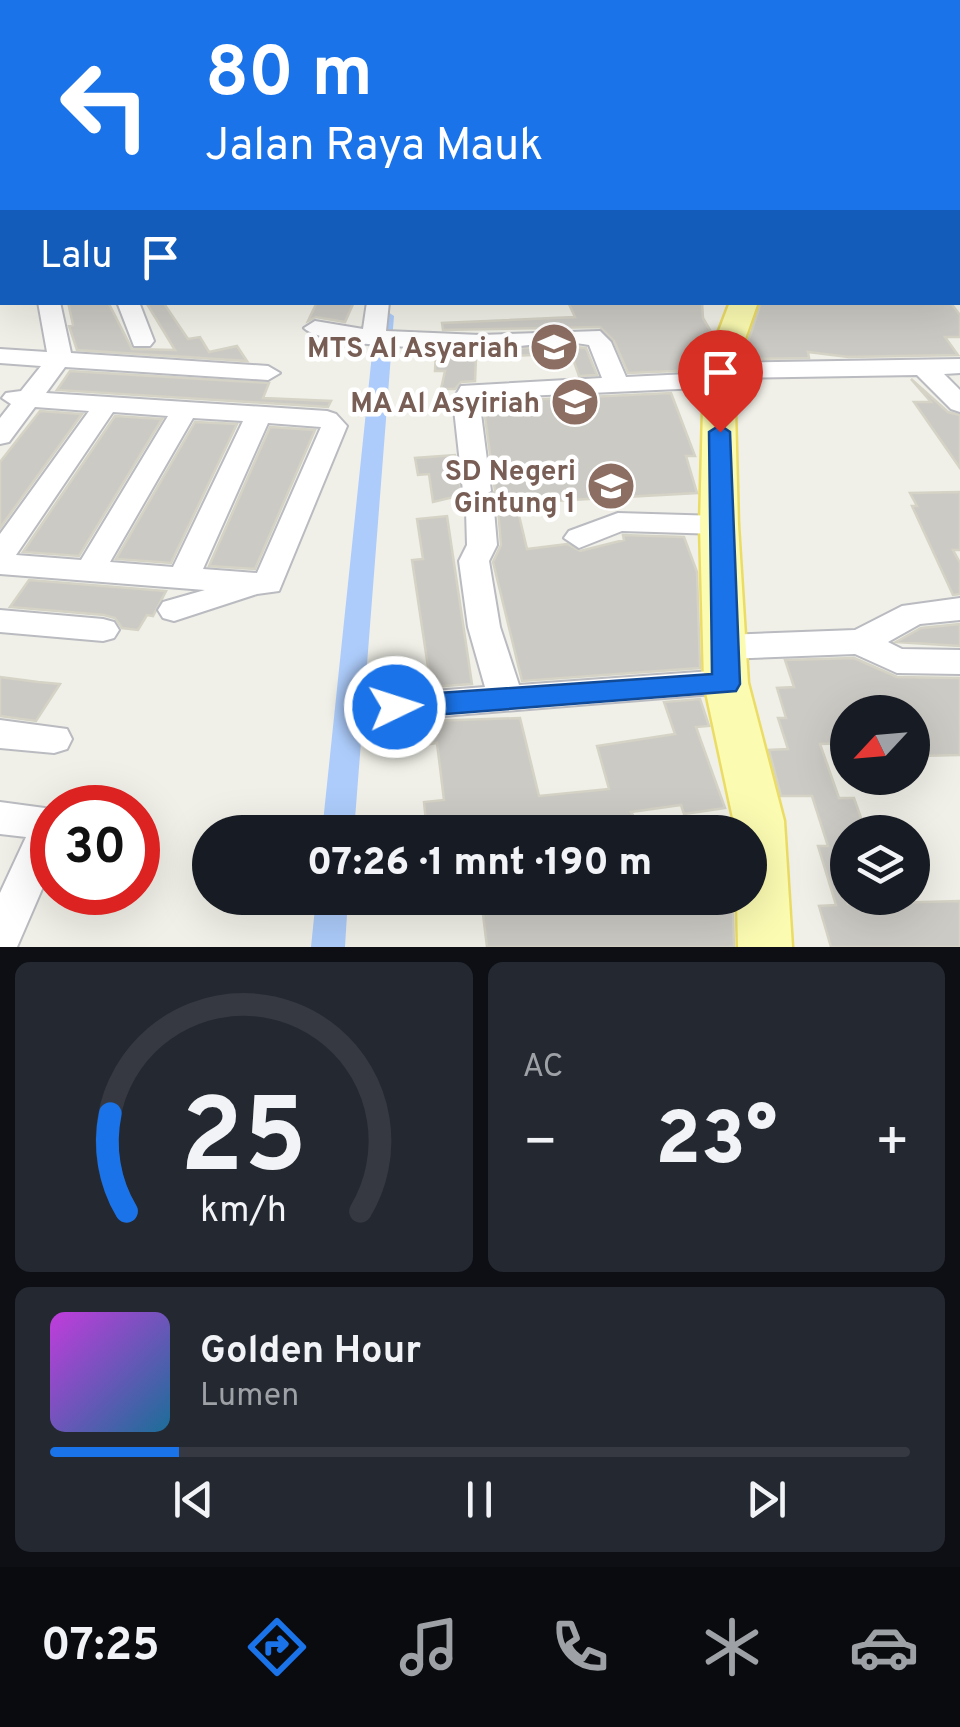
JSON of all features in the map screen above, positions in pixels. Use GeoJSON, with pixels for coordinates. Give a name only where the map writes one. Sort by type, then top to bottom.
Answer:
{"type":"FeatureCollection","features":[{"type":"Feature","properties":{"kind":"main road"},"geometry":{"type":"LineString","coordinates":[[743,305],[720,375],[719,525],[725,665],[760,821],[764,947]]}},
{"type":"Feature","properties":{"kind":"street"},"geometry":{"type":"LineString","coordinates":[[587,0],[596,0]]}},
{"type":"Feature","properties":{"kind":"street"},"geometry":{"type":"LineString","coordinates":[[37,305],[52,357]]}},
{"type":"Feature","properties":{"kind":"street"},"geometry":{"type":"LineString","coordinates":[[0,436],[15,405],[52,357],[49,305]]}},
{"type":"Feature","properties":{"kind":"street"},"geometry":{"type":"LineString","coordinates":[[129,305],[142,341]]}},
{"type":"Feature","properties":{"kind":"street"},"geometry":{"type":"LineString","coordinates":[[378,305],[378,338]]}},
{"type":"Feature","properties":{"kind":"street"},"geometry":{"type":"LineString","coordinates":[[315,328],[378,338],[480,342],[595,336],[616,383]]}},
{"type":"Feature","properties":{"kind":"street"},"geometry":{"type":"LineString","coordinates":[[154,366],[206,352],[224,371]]}},
{"type":"Feature","properties":{"kind":"street"},"geometry":{"type":"LineString","coordinates":[[0,356],[268,372]]}},
{"type":"Feature","properties":{"kind":"street"},"geometry":{"type":"LineString","coordinates":[[506,699],[484,626],[474,561],[482,545],[466,400],[470,391],[720,375],[960,366]]}},
{"type":"Feature","properties":{"kind":"street"},"geometry":{"type":"LineString","coordinates":[[924,368],[960,404]]}},
{"type":"Feature","properties":{"kind":"street"},"geometry":{"type":"LineString","coordinates":[[90,570],[173,409],[186,369]]}},
{"type":"Feature","properties":{"kind":"street"},"geometry":{"type":"LineString","coordinates":[[0,564],[90,570],[178,599],[268,584],[334,426],[327,419],[259,414],[106,404],[15,405]]}},
{"type":"Feature","properties":{"kind":"street"},"geometry":{"type":"LineString","coordinates":[[0,556],[106,404]]}},
{"type":"Feature","properties":{"kind":"street"},"geometry":{"type":"LineString","coordinates":[[178,599],[259,414]]}},
{"type":"Feature","properties":{"kind":"street"},"geometry":{"type":"LineString","coordinates":[[579,538],[618,522],[719,525]]}},
{"type":"Feature","properties":{"kind":"street"},"geometry":{"type":"LineString","coordinates":[[395,707],[506,699],[860,642],[912,614],[960,608]]}},
{"type":"Feature","properties":{"kind":"street"},"geometry":{"type":"LineString","coordinates":[[0,622],[104,630]]}},
{"type":"Feature","properties":{"kind":"street"},"geometry":{"type":"LineString","coordinates":[[860,642],[897,660],[960,662]]}},
{"type":"Feature","properties":{"kind":"street"},"geometry":{"type":"LineString","coordinates":[[0,734],[54,739]]}},
{"type":"Feature","properties":{"kind":"street"},"geometry":{"type":"LineString","coordinates":[[0,818],[46,824],[50,828],[0,938]]}},
{"type":"Feature","properties":{"kind":"building"},"geometry":{"type":"Polygon","coordinates":[[[69,305],[110,305],[132,349],[175,350],[148,305],[165,305],[188,339],[200,337],[209,352],[237,346],[247,361],[77,350],[69,326],[73,325],[69,305]]]}},
{"type":"Feature","properties":{"kind":"building"},"geometry":{"type":"Polygon","coordinates":[[[316,305],[353,305],[345,322],[316,317],[308,321],[316,305]]]}},
{"type":"Feature","properties":{"kind":"building"},"geometry":{"type":"Polygon","coordinates":[[[569,305],[702,305],[703,318],[713,335],[700,370],[628,373],[614,341],[600,327],[443,330],[442,323],[575,317],[569,305]]]}},
{"type":"Feature","properties":{"kind":"building"},"geometry":{"type":"Polygon","coordinates":[[[760,305],[952,305],[960,315],[960,337],[945,337],[958,355],[848,357],[808,352],[809,358],[748,359],[746,348],[760,305]]]}},
{"type":"Feature","properties":{"kind":"building"},"geometry":{"type":"Polygon","coordinates":[[[586,348],[597,375],[579,376],[571,353],[476,358],[475,381],[461,382],[455,389],[441,389],[445,371],[435,371],[436,352],[586,348]]]}},
{"type":"Feature","properties":{"kind":"building"},"geometry":{"type":"Polygon","coordinates":[[[70,371],[269,383],[263,398],[331,401],[328,407],[57,390],[70,371]]]}},
{"type":"Feature","properties":{"kind":"building"},"geometry":{"type":"Polygon","coordinates":[[[911,379],[948,412],[960,415],[960,468],[914,402],[931,402],[911,379]]]}},
{"type":"Feature","properties":{"kind":"building"},"geometry":{"type":"Polygon","coordinates":[[[671,393],[695,456],[686,456],[697,493],[516,503],[527,549],[567,544],[580,551],[624,540],[623,535],[684,537],[697,572],[700,668],[522,681],[493,562],[501,545],[498,510],[485,500],[495,491],[483,402],[671,393]]]}},
{"type":"Feature","properties":{"kind":"building"},"geometry":{"type":"Polygon","coordinates":[[[40,411],[82,414],[0,528],[0,462],[40,411]]]}},
{"type":"Feature","properties":{"kind":"building"},"geometry":{"type":"Polygon","coordinates":[[[115,416],[162,419],[79,556],[23,552],[115,416]]]}},
{"type":"Feature","properties":{"kind":"building"},"geometry":{"type":"Polygon","coordinates":[[[195,422],[237,424],[171,563],[116,559],[195,422]]]}},
{"type":"Feature","properties":{"kind":"building"},"geometry":{"type":"Polygon","coordinates":[[[270,427],[315,430],[255,569],[209,566],[270,427]]]}},
{"type":"Feature","properties":{"kind":"building"},"geometry":{"type":"Polygon","coordinates":[[[455,455],[462,495],[433,502],[429,474],[418,475],[415,458],[455,455]]]}},
{"type":"Feature","properties":{"kind":"building"},"geometry":{"type":"Polygon","coordinates":[[[960,492],[960,550],[953,550],[960,563],[960,594],[953,595],[912,506],[917,506],[910,493],[960,492]]]}},
{"type":"Feature","properties":{"kind":"building"},"geometry":{"type":"Polygon","coordinates":[[[447,516],[472,684],[431,687],[412,560],[423,559],[417,519],[447,516]]]}},
{"type":"Feature","properties":{"kind":"building"},"geometry":{"type":"Polygon","coordinates":[[[29,580],[166,591],[153,616],[147,615],[138,630],[122,628],[115,618],[104,615],[10,607],[29,580]]]}},
{"type":"Feature","properties":{"kind":"building"},"geometry":{"type":"Polygon","coordinates":[[[960,624],[960,646],[896,642],[921,628],[960,624]]]}},
{"type":"Feature","properties":{"kind":"building"},"geometry":{"type":"Polygon","coordinates":[[[854,658],[897,677],[960,678],[960,755],[930,756],[930,695],[830,695],[830,744],[820,744],[830,772],[830,795],[854,798],[860,815],[830,815],[830,885],[818,846],[828,846],[812,796],[781,796],[769,750],[788,749],[778,718],[786,718],[777,688],[794,687],[785,660],[854,658]]]}},
{"type":"Feature","properties":{"kind":"building"},"geometry":{"type":"Polygon","coordinates":[[[0,677],[60,684],[36,721],[0,716],[0,677]]]}},
{"type":"Feature","properties":{"kind":"building"},"geometry":{"type":"Polygon","coordinates":[[[700,699],[709,726],[696,727],[725,808],[684,814],[681,805],[631,812],[633,815],[425,815],[424,802],[444,800],[437,743],[430,744],[427,721],[520,718],[539,796],[609,789],[597,746],[675,734],[664,702],[700,699]]]}},
{"type":"Feature","properties":{"kind":"building"},"geometry":{"type":"Polygon","coordinates":[[[960,901],[960,947],[831,947],[819,906],[830,905],[830,915],[930,915],[930,902],[960,901]]]}},
{"type":"Feature","properties":{"kind":"building"},"geometry":{"type":"Polygon","coordinates":[[[483,915],[733,915],[734,947],[487,947],[483,915]]]}},
{"type":"Feature","properties":{"kind":"waterway"},"geometry":{"type":"LineString","coordinates":[[340,815],[385,316]]}},
{"type":"Feature","properties":{"kind":"waterway"},"geometry":{"type":"LineString","coordinates":[[328,947],[331,915]]}},
{"type":"Feature","properties":{"kind":"place","name":"MTS Al Asyariah"},"geometry":{"type":"Point","coordinates":[554,347]}},
{"type":"Feature","properties":{"kind":"place","name":"MA Al Asyiriah"},"geometry":{"type":"Point","coordinates":[575,402]}},
{"type":"Feature","properties":{"kind":"place","name":"SD Negeri Gintung 1"},"geometry":{"type":"Point","coordinates":[611,486]}},
{"type":"Feature","properties":{"kind":"route"},"geometry":{"type":"LineString","coordinates":[[395,707],[726,684],[719,525],[720,432]]}}]}
